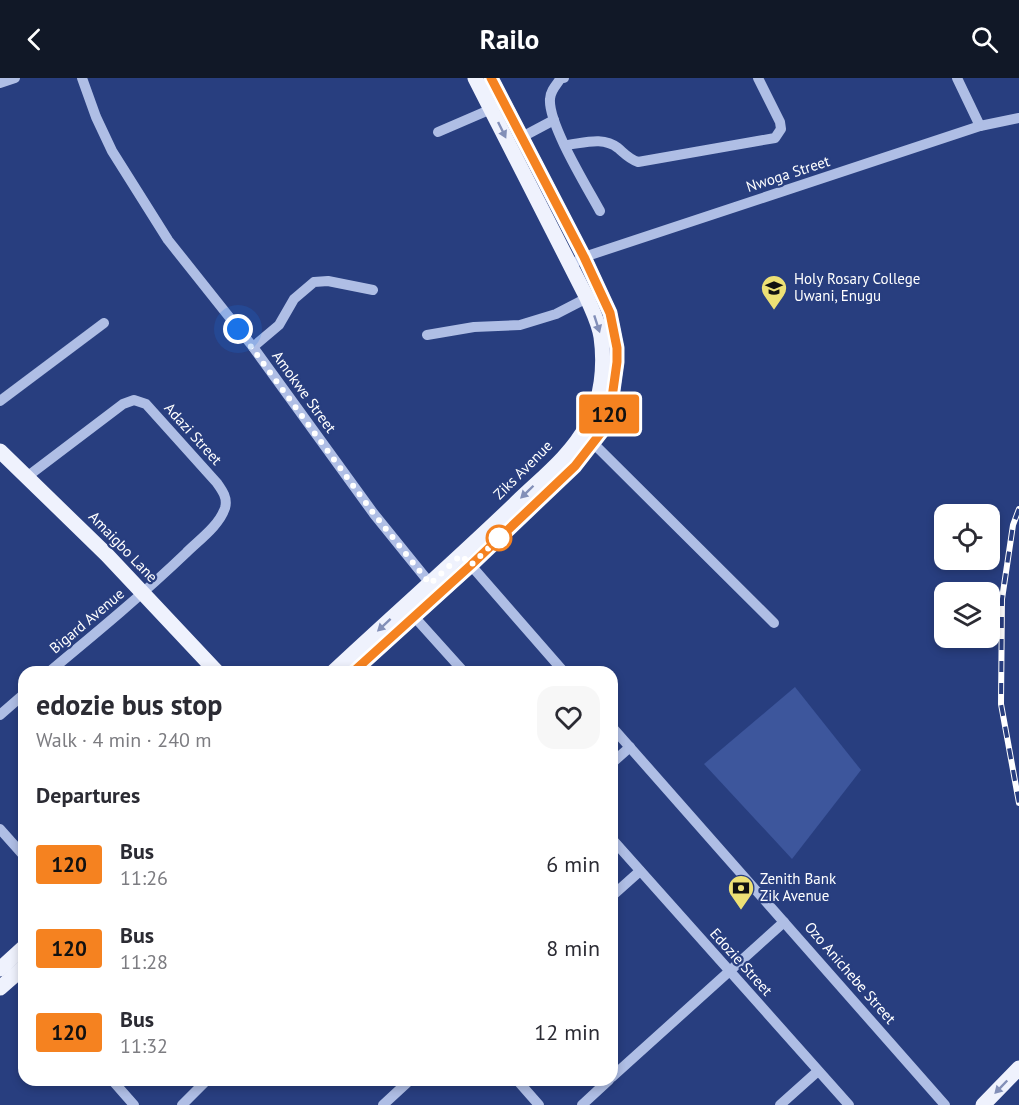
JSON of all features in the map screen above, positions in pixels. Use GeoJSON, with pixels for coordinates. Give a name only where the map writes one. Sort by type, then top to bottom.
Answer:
{"type":"FeatureCollection","features":[{"type":"Feature","properties":{"kind":"main road","name":"Ziks Avenue"},"geometry":{"type":"LineString","coordinates":[[340,666],[435,589],[575,466],[594,444],[610,412],[617,348],[610,313],[522,137],[475,78]]}},
{"type":"Feature","properties":{"kind":"main road","name":"Ziks Avenue"},"geometry":{"type":"LineString","coordinates":[[466,560],[552,468],[587,426],[596,404],[602,373],[601,336],[587,298],[569,266],[498,106],[491,78]]}},
{"type":"Feature","properties":{"kind":"main road","name":"Amaigbo Lane"},"geometry":{"type":"LineString","coordinates":[[0,451],[28,476],[211,666]]}},
{"type":"Feature","properties":{"kind":"main road","name":"Ziks Avenue"},"geometry":{"type":"LineString","coordinates":[[359,666],[409,611]]}},
{"type":"Feature","properties":{"kind":"main road"},"geometry":{"type":"LineString","coordinates":[[0,988],[15,970]]}},
{"type":"Feature","properties":{"kind":"main road"},"geometry":{"type":"LineString","coordinates":[[983,1105],[1019,1068]]}},
{"type":"Feature","properties":{"kind":"street"},"geometry":{"type":"LineString","coordinates":[[0,83],[15,78]]}},
{"type":"Feature","properties":{"kind":"street","name":"Amokwe Street"},"geometry":{"type":"LineString","coordinates":[[82,78],[96,117],[112,151],[168,240],[253,347],[367,505],[435,589]]}},
{"type":"Feature","properties":{"kind":"street"},"geometry":{"type":"LineString","coordinates":[[562,78],[549,100],[554,120],[600,211]]}},
{"type":"Feature","properties":{"kind":"street"},"geometry":{"type":"LineString","coordinates":[[566,145],[599,140],[609,142],[630,160],[638,162],[775,138],[781,129],[780,122],[758,78]]}},
{"type":"Feature","properties":{"kind":"street"},"geometry":{"type":"LineString","coordinates":[[957,78],[980,126]]}},
{"type":"Feature","properties":{"kind":"street"},"geometry":{"type":"LineString","coordinates":[[438,132],[498,106]]}},
{"type":"Feature","properties":{"kind":"street","name":"Nwoga Street"},"geometry":{"type":"LineString","coordinates":[[569,266],[584,257],[980,126],[1019,118]]}},
{"type":"Feature","properties":{"kind":"street"},"geometry":{"type":"LineString","coordinates":[[522,137],[554,120]]}},
{"type":"Feature","properties":{"kind":"street"},"geometry":{"type":"LineString","coordinates":[[253,347],[279,325],[294,299],[314,282],[328,281],[373,291]]}},
{"type":"Feature","properties":{"kind":"street"},"geometry":{"type":"LineString","coordinates":[[427,335],[474,327],[520,325],[556,314],[587,298]]}},
{"type":"Feature","properties":{"kind":"street"},"geometry":{"type":"LineString","coordinates":[[0,401],[104,323]]}},
{"type":"Feature","properties":{"kind":"street","name":"Adazi Street"},"geometry":{"type":"LineString","coordinates":[[28,476],[123,404],[134,400],[146,404],[217,483],[224,495],[226,505],[212,528],[144,594]]}},
{"type":"Feature","properties":{"kind":"street"},"geometry":{"type":"LineString","coordinates":[[594,444],[774,623]]}},
{"type":"Feature","properties":{"kind":"street"},"geometry":{"type":"LineString","coordinates":[[466,560],[559,666]]}},
{"type":"Feature","properties":{"kind":"street","name":"Bigard Avenue"},"geometry":{"type":"LineString","coordinates":[[56,666],[144,594]]}},
{"type":"Feature","properties":{"kind":"street"},"geometry":{"type":"LineString","coordinates":[[409,611],[459,666]]}},
{"type":"Feature","properties":{"kind":"street"},"geometry":{"type":"LineString","coordinates":[[0,715],[18,699]]}},
{"type":"Feature","properties":{"kind":"street","name":"Ozo Anichebe Street"},"geometry":{"type":"LineString","coordinates":[[618,734],[945,1105]]}},
{"type":"Feature","properties":{"kind":"street"},"geometry":{"type":"LineString","coordinates":[[618,758],[630,747]]}},
{"type":"Feature","properties":{"kind":"street"},"geometry":{"type":"LineString","coordinates":[[0,829],[18,849]]}},
{"type":"Feature","properties":{"kind":"street","name":"Edozie Street"},"geometry":{"type":"LineString","coordinates":[[618,847],[849,1105]]}},
{"type":"Feature","properties":{"kind":"street"},"geometry":{"type":"LineString","coordinates":[[618,891],[640,871]]}},
{"type":"Feature","properties":{"kind":"street"},"geometry":{"type":"LineString","coordinates":[[618,1072],[784,922]]}},
{"type":"Feature","properties":{"kind":"street"},"geometry":{"type":"LineString","coordinates":[[780,1105],[818,1071]]}},
{"type":"Feature","properties":{"kind":"street"},"geometry":{"type":"LineString","coordinates":[[117,1086],[134,1105]]}},
{"type":"Feature","properties":{"kind":"street"},"geometry":{"type":"LineString","coordinates":[[182,1105],[201,1086]]}},
{"type":"Feature","properties":{"kind":"street"},"geometry":{"type":"LineString","coordinates":[[383,1105],[404,1086]]}},
{"type":"Feature","properties":{"kind":"street"},"geometry":{"type":"LineString","coordinates":[[522,1086],[539,1105]]}},
{"type":"Feature","properties":{"kind":"street"},"geometry":{"type":"LineString","coordinates":[[582,1105],[602,1086]]}},
{"type":"Feature","properties":{"kind":"shaded area"},"geometry":{"type":"Polygon","coordinates":[[[795,687],[861,770],[792,859],[704,764],[795,687]]]}},
{"type":"Feature","properties":{"kind":"railway"},"geometry":{"type":"LineString","coordinates":[[1019,509],[1013,525],[1002,599],[1001,704],[1019,803]]}},
{"type":"Feature","properties":{"kind":"bus line","name":"120"},"geometry":{"type":"LineString","coordinates":[[360,666],[575,466],[594,444],[610,412],[615,383],[617,348],[610,313],[584,257],[491,78]]}},
{"type":"Feature","properties":{"kind":"place","name":"Holy Rosary College Uwani, Enugu"},"geometry":{"type":"Point","coordinates":[774,311]}},
{"type":"Feature","properties":{"kind":"place","name":"Zenith Bank Zik Avenue"},"geometry":{"type":"Point","coordinates":[741,911]}},
{"type":"Feature","properties":{"kind":"route"},"geometry":{"type":"LineString","coordinates":[[238,329],[374,514],[430,584],[461,555],[471,565],[499,538]]}}]}
